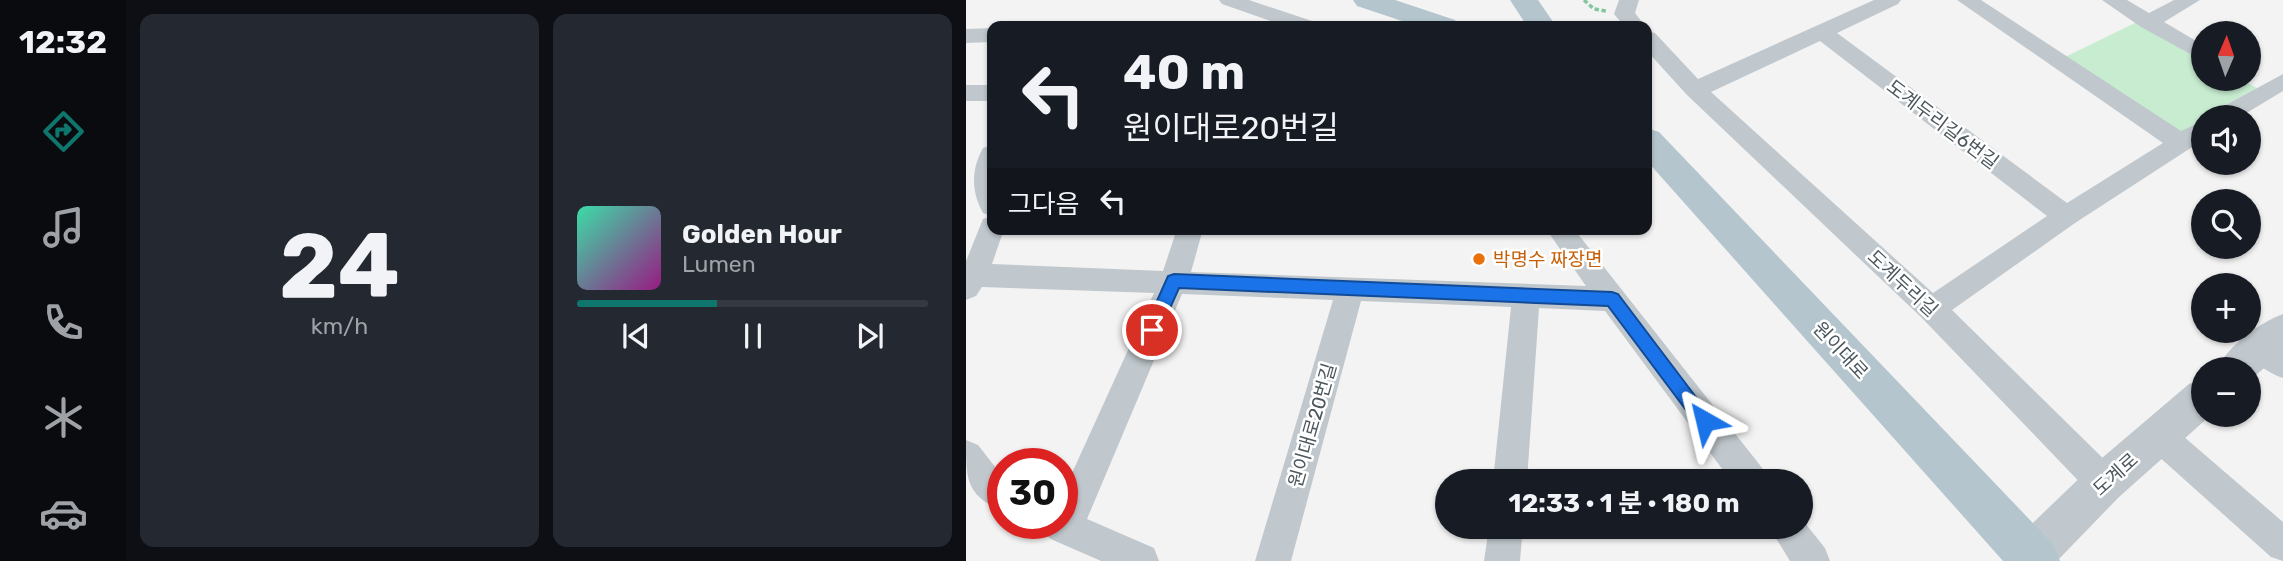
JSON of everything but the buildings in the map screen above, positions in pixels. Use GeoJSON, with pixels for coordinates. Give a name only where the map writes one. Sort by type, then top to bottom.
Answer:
{"type":"FeatureCollection","features":[{"type":"Feature","properties":{"kind":"main road"},"geometry":{"type":"LineString","coordinates":[[1367,0],[1430,21]]}},
{"type":"Feature","properties":{"kind":"main road"},"geometry":{"type":"LineString","coordinates":[[1524,0],[1538,21]]}},
{"type":"Feature","properties":{"kind":"main road"},"geometry":{"type":"LineString","coordinates":[[1542,0],[1555,21]]}},
{"type":"Feature","properties":{"kind":"main road","name":"원이대로"},"geometry":{"type":"LineString","coordinates":[[1652,145],[2030,559]]}},
{"type":"Feature","properties":{"kind":"street"},"geometry":{"type":"LineString","coordinates":[[1229,0],[1273,21]]}},
{"type":"Feature","properties":{"kind":"street"},"geometry":{"type":"LineString","coordinates":[[1629,0],[1624,14],[1630,21]]}},
{"type":"Feature","properties":{"kind":"street"},"geometry":{"type":"LineString","coordinates":[[1695,90],[1891,0]]}},
{"type":"Feature","properties":{"kind":"street"},"geometry":{"type":"LineString","coordinates":[[1967,0],[2180,142]]}},
{"type":"Feature","properties":{"kind":"street"},"geometry":{"type":"LineString","coordinates":[[2112,0],[2191,47]]}},
{"type":"Feature","properties":{"kind":"street"},"geometry":{"type":"LineString","coordinates":[[2148,22],[2190,0]]}},
{"type":"Feature","properties":{"kind":"street","name":"도계두리길6번길"},"geometry":{"type":"LineString","coordinates":[[1820,32],[2066,216]]}},
{"type":"Feature","properties":{"kind":"street"},"geometry":{"type":"LineString","coordinates":[[966,36],[987,35]]}},
{"type":"Feature","properties":{"kind":"street","name":"도계두리길"},"geometry":{"type":"LineString","coordinates":[[1652,43],[1695,90],[1932,309],[2104,483]]}},
{"type":"Feature","properties":{"kind":"street"},"geometry":{"type":"LineString","coordinates":[[2261,85],[2278,91]]}},
{"type":"Feature","properties":{"kind":"street"},"geometry":{"type":"LineString","coordinates":[[2248,105],[2278,91]]}},
{"type":"Feature","properties":{"kind":"street"},"geometry":{"type":"LineString","coordinates":[[966,93],[987,93]]}},
{"type":"Feature","properties":{"kind":"street"},"geometry":{"type":"LineString","coordinates":[[1932,309],[2066,216],[2191,136]]}},
{"type":"Feature","properties":{"kind":"street"},"geometry":{"type":"LineString","coordinates":[[989,235],[971,282],[1174,281],[1612,299]]}},
{"type":"Feature","properties":{"kind":"street"},"geometry":{"type":"LineString","coordinates":[[1078,488],[1174,281],[1188,235]]}},
{"type":"Feature","properties":{"kind":"street"},"geometry":{"type":"LineString","coordinates":[[1564,235],[1742,469]]}},
{"type":"Feature","properties":{"kind":"street","name":"원이대로20번길"},"geometry":{"type":"LineString","coordinates":[[1273,561],[1350,289]]}},
{"type":"Feature","properties":{"kind":"street"},"geometry":{"type":"LineString","coordinates":[[1511,469],[1526,297]]}},
{"type":"Feature","properties":{"kind":"street","name":"도계로"},"geometry":{"type":"LineString","coordinates":[[2030,559],[2104,483],[2191,407]]}},
{"type":"Feature","properties":{"kind":"street"},"geometry":{"type":"LineString","coordinates":[[2158,436],[2283,545]]}},
{"type":"Feature","properties":{"kind":"street"},"geometry":{"type":"LineString","coordinates":[[966,456],[987,487]]}},
{"type":"Feature","properties":{"kind":"street"},"geometry":{"type":"LineString","coordinates":[[1078,533],[1141,561]]}},
{"type":"Feature","properties":{"kind":"street"},"geometry":{"type":"LineString","coordinates":[[1502,561],[1505,539]]}},
{"type":"Feature","properties":{"kind":"street"},"geometry":{"type":"LineString","coordinates":[[1795,539],[1812,561]]}},
{"type":"Feature","properties":{"kind":"green space"},"geometry":{"type":"Polygon","coordinates":[[[2139,21],[2191,51],[2191,91],[2253,91],[2233,105],[2191,105],[2191,135],[2182,141],[2061,59],[2139,21]]]}},
{"type":"Feature","properties":{"kind":"place","name":"박명수 짜장면"},"geometry":{"type":"Point","coordinates":[1479,259]}},
{"type":"Feature","properties":{"kind":"route"},"geometry":{"type":"LineString","coordinates":[[1152,330],[1174,281],[1612,299],[1705,421]]}}]}
